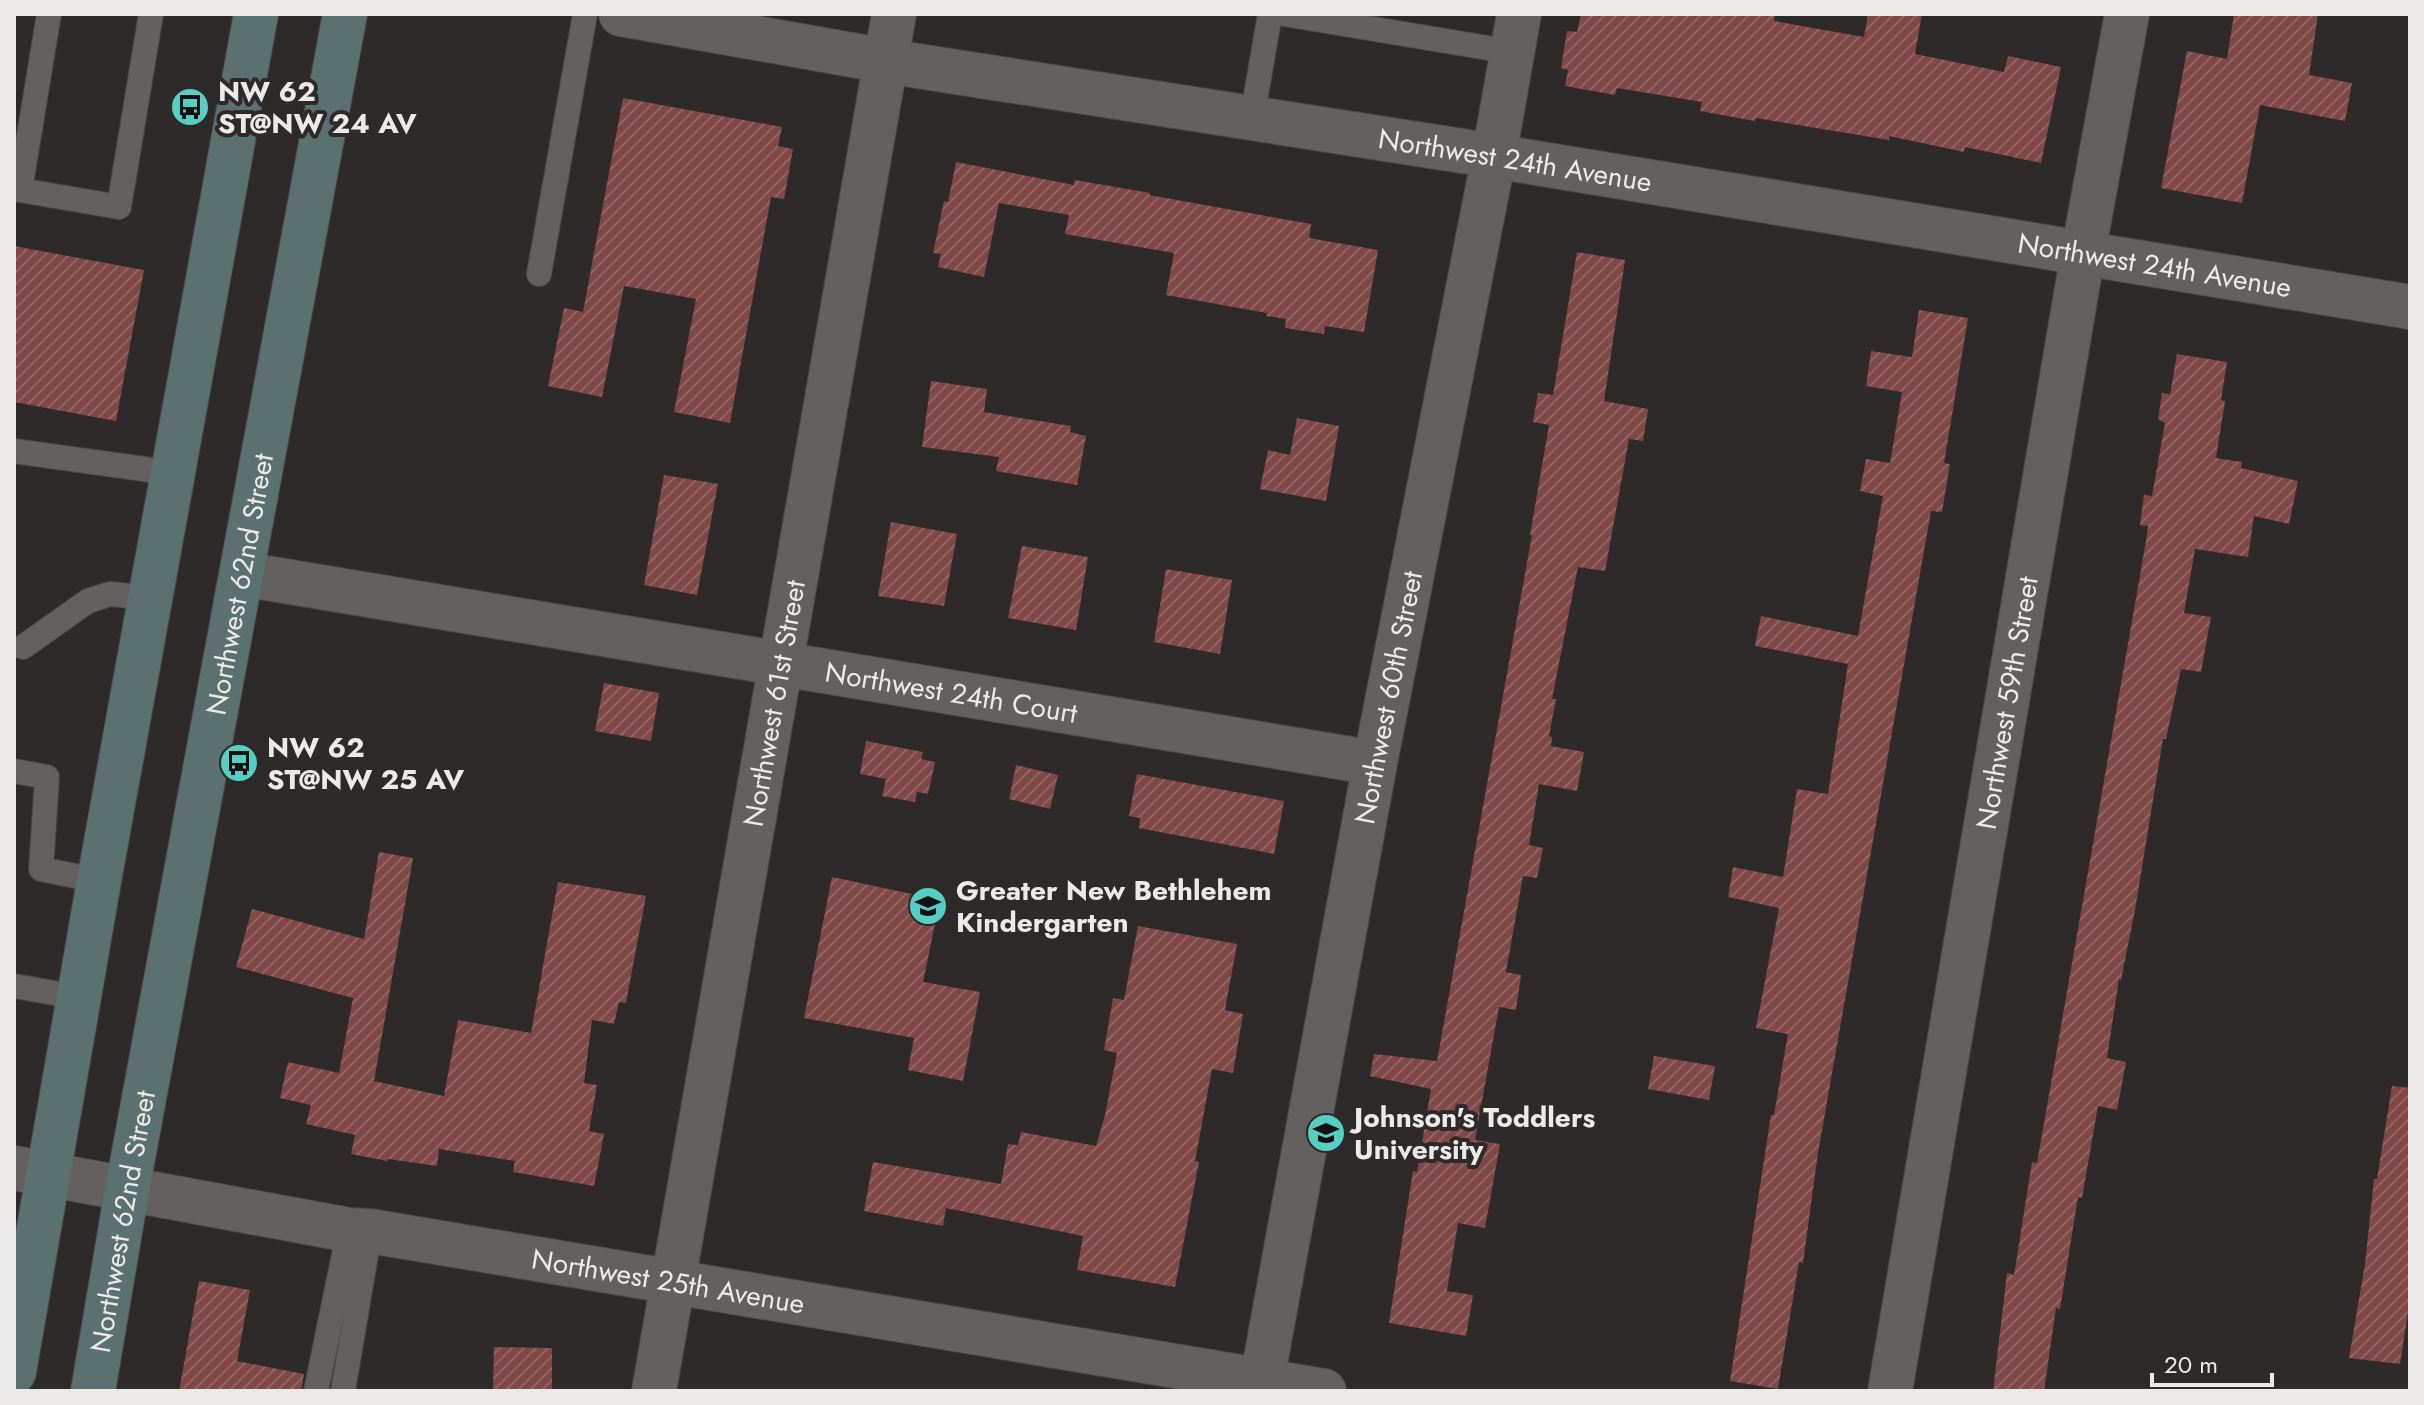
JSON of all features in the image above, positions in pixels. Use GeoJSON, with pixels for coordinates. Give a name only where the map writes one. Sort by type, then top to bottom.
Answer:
{"type":"FeatureCollection","features":[{"type":"Feature","properties":{"kind":"main road"},"geometry":{"type":"LineString","coordinates":[[14,1372],[30,1171],[78,997],[256,14]]}},
{"type":"Feature","properties":{"kind":"main road","name":"Northwest 62nd Street"},"geometry":{"type":"LineString","coordinates":[[93,1391],[127,1190],[345,14]]}},
{"type":"Feature","properties":{"kind":"street","name":"Northwest 24th Avenue"},"geometry":{"type":"LineString","coordinates":[[621,14],[886,61],[1494,156],[2410,307]]}},
{"type":"Feature","properties":{"kind":"street","name":"Northwest 61st Street"},"geometry":{"type":"LineString","coordinates":[[654,1391],[894,14]]}},
{"type":"Feature","properties":{"kind":"street","name":"Northwest 59th Street"},"geometry":{"type":"LineString","coordinates":[[1890,1391],[2083,253],[2127,14]]}},
{"type":"Feature","properties":{"kind":"street","name":"Northwest 60th Street"},"geometry":{"type":"LineString","coordinates":[[1262,1380],[1375,763],[1494,156],[1515,33]]}},
{"type":"Feature","properties":{"kind":"street","name":"Northwest 24th Court"},"geometry":{"type":"LineString","coordinates":[[243,574],[1375,763]]}},
{"type":"Feature","properties":{"kind":"street","name":"Northwest 25th Avenue"},"geometry":{"type":"LineString","coordinates":[[30,1171],[359,1231],[1324,1391]]}},
{"type":"Feature","properties":{"kind":"lane"},"geometry":{"type":"LineString","coordinates":[[49,14],[20,190],[119,207],[151,14]]}},
{"type":"Feature","properties":{"kind":"lane"},"geometry":{"type":"LineString","coordinates":[[539,274],[585,14]]}},
{"type":"Feature","properties":{"kind":"lane"},"geometry":{"type":"LineString","coordinates":[[1252,118],[1270,14]]}},
{"type":"Feature","properties":{"kind":"lane"},"geometry":{"type":"LineString","coordinates":[[1284,14],[1515,33]]}},
{"type":"Feature","properties":{"kind":"lane"},"geometry":{"type":"LineString","coordinates":[[14,451],[173,473]]}},
{"type":"Feature","properties":{"kind":"lane"},"geometry":{"type":"LineString","coordinates":[[23,647],[88,601],[110,594],[150,598]]}},
{"type":"Feature","properties":{"kind":"lane"},"geometry":{"type":"LineString","coordinates":[[14,771],[47,777],[41,869],[99,881]]}},
{"type":"Feature","properties":{"kind":"lane"},"geometry":{"type":"LineString","coordinates":[[14,986],[78,997]]}},
{"type":"Feature","properties":{"kind":"lane"},"geometry":{"type":"LineString","coordinates":[[316,1391],[359,1231]]}},
{"type":"Feature","properties":{"kind":"lane"},"geometry":{"type":"LineString","coordinates":[[343,1391],[359,1231]]}},
{"type":"Feature","properties":{"kind":"building"},"geometry":{"type":"Polygon","coordinates":[[[1581,14],[1775,14],[1774,21],[1864,37],[1868,14],[1922,14],[1915,54],[2004,72],[2008,56],[2061,67],[2041,163],[1965,147],[1964,152],[1889,136],[1889,140],[1756,118],[1755,121],[1700,111],[1702,102],[1617,88],[1615,95],[1565,86],[1568,70],[1561,68],[1567,31],[1577,32],[1581,14]]]}},
{"type":"Feature","properties":{"kind":"building"},"geometry":{"type":"Polygon","coordinates":[[[2234,14],[2318,14],[2309,75],[2352,83],[2345,121],[2260,105],[2242,203],[2161,188],[2187,51],[2227,59],[2234,14]]]}},
{"type":"Feature","properties":{"kind":"building"},"geometry":{"type":"Polygon","coordinates":[[[623,98],[782,127],[778,146],[793,149],[784,199],[771,197],[730,423],[674,412],[696,299],[624,286],[602,397],[548,386],[564,308],[583,312],[623,98]]]}},
{"type":"Feature","properties":{"kind":"building"},"geometry":{"type":"Polygon","coordinates":[[[956,162],[1074,185],[1075,180],[1150,193],[1311,224],[1309,238],[1378,250],[1364,332],[1325,326],[1324,334],[1285,328],[1286,319],[1266,316],[1267,313],[1166,295],[1174,253],[1065,234],[1069,215],[999,203],[984,277],[938,267],[941,254],[933,253],[956,162]]]}},
{"type":"Feature","properties":{"kind":"building"},"geometry":{"type":"Polygon","coordinates":[[[14,246],[144,270],[116,421],[14,402],[14,246]]]}},
{"type":"Feature","properties":{"kind":"building"},"geometry":{"type":"Polygon","coordinates":[[[1577,252],[1625,260],[1604,401],[1648,409],[1643,441],[1629,439],[1605,571],[1578,567],[1552,699],[1556,699],[1549,736],[1552,737],[1551,746],[1584,752],[1577,791],[1539,784],[1529,845],[1543,848],[1537,878],[1523,876],[1506,972],[1521,975],[1516,1010],[1499,1007],[1475,1140],[1500,1144],[1485,1228],[1458,1223],[1447,1291],[1473,1295],[1466,1336],[1389,1323],[1413,1171],[1417,1172],[1431,1089],[1370,1076],[1374,1054],[1437,1061],[1549,425],[1533,422],[1538,393],[1553,395],[1577,252]]]}},
{"type":"Feature","properties":{"kind":"building"},"geometry":{"type":"Polygon","coordinates":[[[1919,310],[1968,318],[1944,463],[1950,464],[1942,512],[1931,511],[1818,1153],[1803,1263],[1799,1262],[1778,1389],[1730,1381],[1771,1115],[1774,1115],[1788,1034],[1756,1028],[1779,908],[1728,897],[1733,867],[1783,877],[1797,789],[1828,794],[1848,664],[1755,646],[1761,616],[1858,636],[1883,496],[1860,491],[1866,459],[1890,463],[1902,392],[1866,386],[1871,351],[1912,357],[1919,310]]]}},
{"type":"Feature","properties":{"kind":"building"},"geometry":{"type":"Polygon","coordinates":[[[2177,354],[2227,362],[2221,400],[2225,401],[2216,458],[2242,462],[2241,468],[2298,481],[2289,524],[2254,516],[2248,557],[2195,549],[2184,613],[2211,617],[2201,672],[2181,669],[2166,739],[2163,739],[2107,1058],[2126,1062],[2117,1110],[2098,1106],[2082,1198],[2078,1197],[2060,1309],[2056,1308],[2044,1391],[1993,1391],[2007,1273],[2014,1275],[2032,1162],[2037,1163],[2146,541],[2148,526],[2140,525],[2144,495],[2152,496],[2165,423],[2158,419],[2162,393],[2170,394],[2177,354]]]}},
{"type":"Feature","properties":{"kind":"building"},"geometry":{"type":"Polygon","coordinates":[[[931,381],[987,389],[984,412],[1071,426],[1070,432],[1086,436],[1077,485],[996,471],[999,457],[922,447],[931,381]]]}},
{"type":"Feature","properties":{"kind":"building"},"geometry":{"type":"Polygon","coordinates":[[[1297,418],[1339,426],[1326,501],[1260,489],[1268,450],[1290,455],[1297,418]]]}},
{"type":"Feature","properties":{"kind":"building"},"geometry":{"type":"Polygon","coordinates":[[[664,475],[718,484],[697,595],[644,585],[664,475]]]}},
{"type":"Feature","properties":{"kind":"building"},"geometry":{"type":"Polygon","coordinates":[[[891,522],[957,534],[944,606],[878,596],[891,522]]]}},
{"type":"Feature","properties":{"kind":"building"},"geometry":{"type":"Polygon","coordinates":[[[1022,546],[1088,557],[1076,630],[1008,618],[1022,546]]]}},
{"type":"Feature","properties":{"kind":"building"},"geometry":{"type":"Polygon","coordinates":[[[1166,569],[1232,580],[1220,654],[1154,642],[1166,569]]]}},
{"type":"Feature","properties":{"kind":"building"},"geometry":{"type":"Polygon","coordinates":[[[604,683],[659,693],[651,741],[595,731],[604,683]]]}},
{"type":"Feature","properties":{"kind":"building"},"geometry":{"type":"Polygon","coordinates":[[[866,741],[923,752],[921,759],[935,762],[928,794],[917,792],[915,802],[882,796],[886,779],[860,774],[866,741]]]}},
{"type":"Feature","properties":{"kind":"building"},"geometry":{"type":"Polygon","coordinates":[[[1016,765],[1058,775],[1050,809],[1009,799],[1016,765]]]}},
{"type":"Feature","properties":{"kind":"building"},"geometry":{"type":"Polygon","coordinates":[[[1137,774],[1284,801],[1274,854],[1139,828],[1140,818],[1129,816],[1137,774]]]}},
{"type":"Feature","properties":{"kind":"building"},"geometry":{"type":"Polygon","coordinates":[[[379,852],[413,858],[374,1081],[444,1096],[458,1020],[531,1033],[558,882],[646,896],[626,1003],[619,1002],[614,1024],[592,1020],[584,1083],[597,1085],[589,1131],[604,1134],[594,1186],[513,1172],[515,1161],[439,1149],[437,1166],[351,1154],[355,1135],[306,1124],[311,1105],[280,1098],[288,1062],[339,1073],[353,998],[236,967],[252,909],[364,939],[379,852]]]}},
{"type":"Feature","properties":{"kind":"building"},"geometry":{"type":"Polygon","coordinates":[[[832,877],[940,900],[923,982],[980,992],[963,1081],[908,1070],[914,1038],[804,1018],[832,877]]]}},
{"type":"Feature","properties":{"kind":"building"},"geometry":{"type":"Polygon","coordinates":[[[1138,926],[1237,944],[1225,1010],[1243,1014],[1233,1073],[1212,1069],[1195,1161],[1199,1162],[1175,1287],[1077,1270],[1083,1236],[946,1208],[943,1226],[864,1211],[873,1162],[1001,1184],[1008,1144],[1018,1145],[1021,1132],[1096,1146],[1117,1053],[1104,1050],[1113,998],[1124,1000],[1138,926]]]}},
{"type":"Feature","properties":{"kind":"building"},"geometry":{"type":"Polygon","coordinates":[[[1654,1056],[1715,1066],[1709,1100],[1648,1089],[1654,1056]]]}},
{"type":"Feature","properties":{"kind":"building"},"geometry":{"type":"Polygon","coordinates":[[[2392,1086],[2410,1088],[2410,1300],[2400,1364],[2349,1358],[2365,1264],[2374,1179],[2377,1179],[2392,1086]]]}},
{"type":"Feature","properties":{"kind":"building"},"geometry":{"type":"Polygon","coordinates":[[[199,1281],[250,1290],[237,1361],[304,1374],[301,1391],[179,1391],[199,1281]]]}},
{"type":"Feature","properties":{"kind":"building"},"geometry":{"type":"Polygon","coordinates":[[[494,1347],[552,1348],[552,1391],[493,1391],[494,1347]]]}},
{"type":"Feature","properties":{"kind":"place","name":"NW 62 ST@NW 24 AV"},"geometry":{"type":"Point","coordinates":[190,107]}},
{"type":"Feature","properties":{"kind":"place","name":"NW 62 ST@NW 25 AV"},"geometry":{"type":"Point","coordinates":[239,763]}},
{"type":"Feature","properties":{"kind":"place","name":"Greater New Bethlehem Kindergarten"},"geometry":{"type":"Point","coordinates":[928,906]}},
{"type":"Feature","properties":{"kind":"place","name":"Johnson's Toddlers University"},"geometry":{"type":"Point","coordinates":[1326,1133]}}]}
